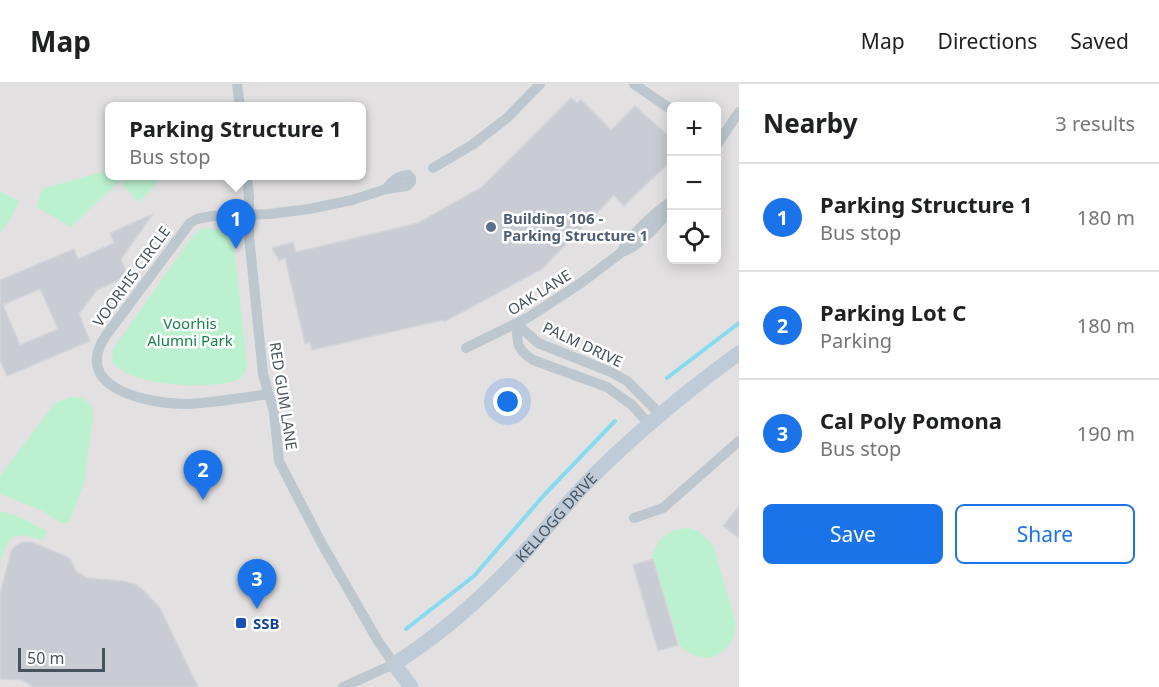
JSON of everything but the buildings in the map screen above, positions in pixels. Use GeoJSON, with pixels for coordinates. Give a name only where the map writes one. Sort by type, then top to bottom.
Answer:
{"type":"FeatureCollection","features":[{"type":"Feature","properties":{"kind":"street"},"geometry":{"type":"LineString","coordinates":[[237,84],[239,102]]}},
{"type":"Feature","properties":{"kind":"street"},"geometry":{"type":"LineString","coordinates":[[433,168],[472,145],[507,118],[540,84]]}},
{"type":"Feature","properties":{"kind":"street"},"geometry":{"type":"LineString","coordinates":[[634,84],[667,107]]}},
{"type":"Feature","properties":{"kind":"street"},"geometry":{"type":"LineString","coordinates":[[721,137],[739,112]]}},
{"type":"Feature","properties":{"kind":"street","name":"RED GUM LANE"},"geometry":{"type":"LineString","coordinates":[[247,180],[249,236],[263,374],[274,412],[279,461],[285,476],[378,641],[394,664]]}},
{"type":"Feature","properties":{"kind":"street"},"geometry":{"type":"LineString","coordinates":[[249,215],[309,209],[352,200],[386,189]]}},
{"type":"Feature","properties":{"kind":"street","name":"OAK LANE"},"geometry":{"type":"LineString","coordinates":[[622,252],[626,243],[667,206]]}},
{"type":"Feature","properties":{"kind":"street","name":"OAK LANE"},"geometry":{"type":"LineString","coordinates":[[466,348],[517,324],[581,283],[622,252],[630,249],[671,210]]}},
{"type":"Feature","properties":{"kind":"street","name":"VOORHIS CIRCLE"},"geometry":{"type":"LineString","coordinates":[[249,215],[204,217],[190,223],[100,343],[96,355],[96,368],[104,380],[116,388],[155,401],[186,404],[268,394]]}},
{"type":"Feature","properties":{"kind":"street","name":"PALM DRIVE"},"geometry":{"type":"LineString","coordinates":[[517,324],[538,343],[611,372],[627,381],[654,419]]}},
{"type":"Feature","properties":{"kind":"street","name":"PALM DRIVE"},"geometry":{"type":"LineString","coordinates":[[517,324],[517,345],[524,354],[533,360],[607,387],[654,419]]}},
{"type":"Feature","properties":{"kind":"street","name":"KELLOGG DRIVE"},"geometry":{"type":"LineString","coordinates":[[394,664],[426,642],[501,578],[594,475],[654,419],[739,353]]}},
{"type":"Feature","properties":{"kind":"street"},"geometry":{"type":"LineString","coordinates":[[634,518],[663,508],[739,441]]}},
{"type":"Feature","properties":{"kind":"street"},"geometry":{"type":"LineString","coordinates":[[343,687],[394,664],[411,687]]}},
{"type":"Feature","properties":{"kind":"shaded area"},"geometry":{"type":"Polygon","coordinates":[[[0,84],[739,84],[739,687],[0,687],[0,84]]]}},
{"type":"Feature","properties":{"kind":"green space"},"geometry":{"type":"Polygon","coordinates":[[[105,171],[105,180],[121,180],[71,227],[36,207],[42,189],[105,171]]]}},
{"type":"Feature","properties":{"kind":"green space"},"geometry":{"type":"Polygon","coordinates":[[[126,180],[159,180],[139,202],[122,184],[126,180]]]}},
{"type":"Feature","properties":{"kind":"green space"},"geometry":{"type":"Polygon","coordinates":[[[0,191],[19,201],[11,218],[0,233],[0,191]]]}},
{"type":"Feature","properties":{"kind":"green space","name":"Voorhis Alumni Park"},"geometry":{"type":"Polygon","coordinates":[[[205,228],[223,232],[234,246],[247,365],[244,374],[237,380],[225,383],[190,385],[151,381],[121,370],[112,361],[113,349],[192,237],[205,228]]]}},
{"type":"Feature","properties":{"kind":"green space"},"geometry":{"type":"Polygon","coordinates":[[[70,397],[81,397],[92,407],[93,417],[84,483],[69,522],[61,523],[41,510],[0,494],[0,476],[55,403],[70,397]]]}},
{"type":"Feature","properties":{"kind":"green space"},"geometry":{"type":"Polygon","coordinates":[[[0,511],[22,518],[47,531],[43,540],[23,535],[13,537],[6,545],[0,563],[0,511]]]}},
{"type":"Feature","properties":{"kind":"green space"},"geometry":{"type":"Polygon","coordinates":[[[688,528],[698,531],[713,545],[736,624],[730,644],[716,656],[707,658],[689,653],[680,645],[652,557],[665,535],[674,530],[688,528]]]}},
{"type":"Feature","properties":{"kind":"waterway"},"geometry":{"type":"LineString","coordinates":[[667,378],[739,323]]}},
{"type":"Feature","properties":{"kind":"waterway"},"geometry":{"type":"LineString","coordinates":[[406,629],[474,576],[545,494],[615,421]]}},
{"type":"Feature","properties":{"kind":"place","name":"Building 106 - Parking Structure 1"},"geometry":{"type":"Point","coordinates":[491,227]}},
{"type":"Feature","properties":{"kind":"place","name":"Parking Structure 1"},"geometry":{"type":"Point","coordinates":[236,249]}},
{"type":"Feature","properties":{"kind":"place","name":"Parking Lot C"},"geometry":{"type":"Point","coordinates":[203,500]}},
{"type":"Feature","properties":{"kind":"place","name":"Cal Poly Pomona"},"geometry":{"type":"Point","coordinates":[257,609]}},
{"type":"Feature","properties":{"kind":"place","name":"SSB"},"geometry":{"type":"Point","coordinates":[241,623]}}]}
